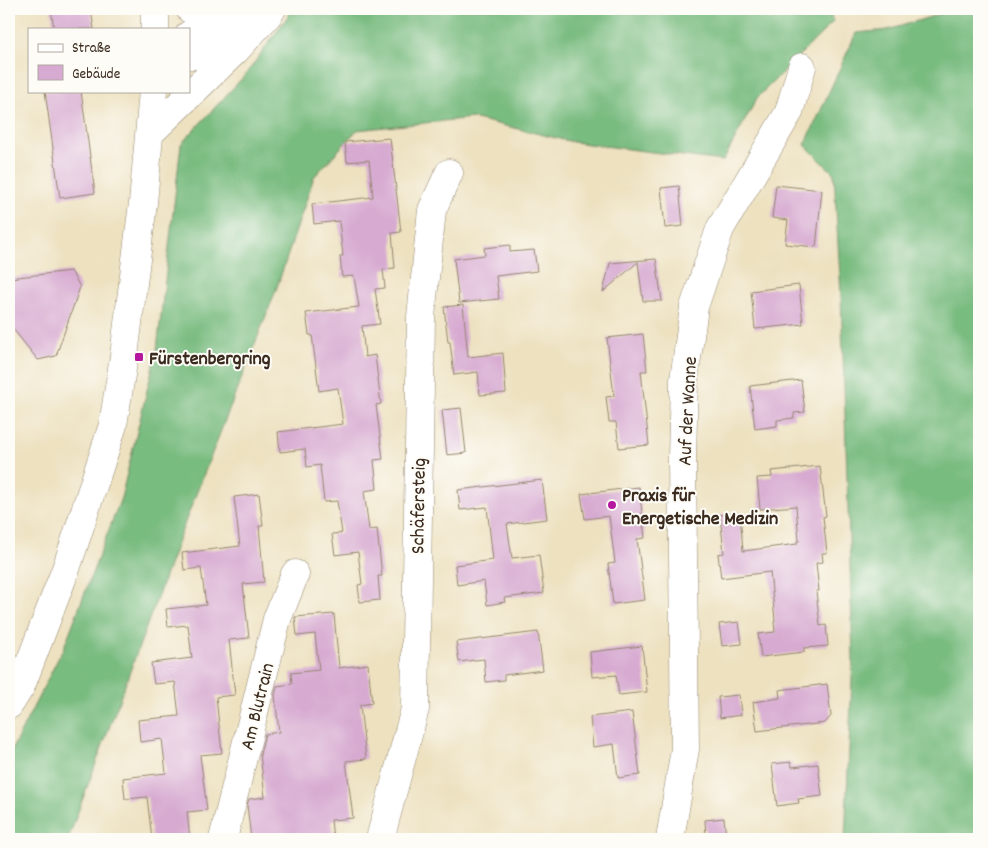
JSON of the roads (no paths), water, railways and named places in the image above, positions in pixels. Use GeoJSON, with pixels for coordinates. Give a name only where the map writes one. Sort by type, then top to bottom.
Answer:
{"type":"FeatureCollection","features":[{"type":"Feature","properties":{"kind":"street"},"geometry":{"type":"LineString","coordinates":[[155,9],[155,28]]}},
{"type":"Feature","properties":{"kind":"street"},"geometry":{"type":"LineString","coordinates":[[190,9],[229,24]]}},
{"type":"Feature","properties":{"kind":"street"},"geometry":{"type":"LineString","coordinates":[[190,35],[270,12]]}},
{"type":"Feature","properties":{"kind":"street"},"geometry":{"type":"LineString","coordinates":[[150,133],[236,50],[270,12]]}},
{"type":"Feature","properties":{"kind":"street"},"geometry":{"type":"LineString","coordinates":[[190,55],[209,55],[236,50]]}},
{"type":"Feature","properties":{"kind":"street","name":"Auf der Wanne"},"geometry":{"type":"LineString","coordinates":[[670,839],[685,749],[682,448],[684,380],[694,307],[720,229],[789,112],[802,67]]}},
{"type":"Feature","properties":{"kind":"street"},"geometry":{"type":"LineString","coordinates":[[9,705],[22,686],[67,566],[113,425],[126,337],[150,133],[153,92]]}},
{"type":"Feature","properties":{"kind":"street","name":"Schäfersteig"},"geometry":{"type":"LineString","coordinates":[[380,839],[415,710],[421,317],[432,210],[449,173]]}},
{"type":"Feature","properties":{"kind":"street","name":"Am Blutrain"},"geometry":{"type":"LineString","coordinates":[[223,839],[277,619],[294,574]]}},
{"type":"Feature","properties":{"kind":"place","name":"Fürstenbergring"},"geometry":{"type":"Point","coordinates":[139,357]}},
{"type":"Feature","properties":{"kind":"place","name":"Praxis für Energetische Medizin"},"geometry":{"type":"Point","coordinates":[612,505]}}]}
